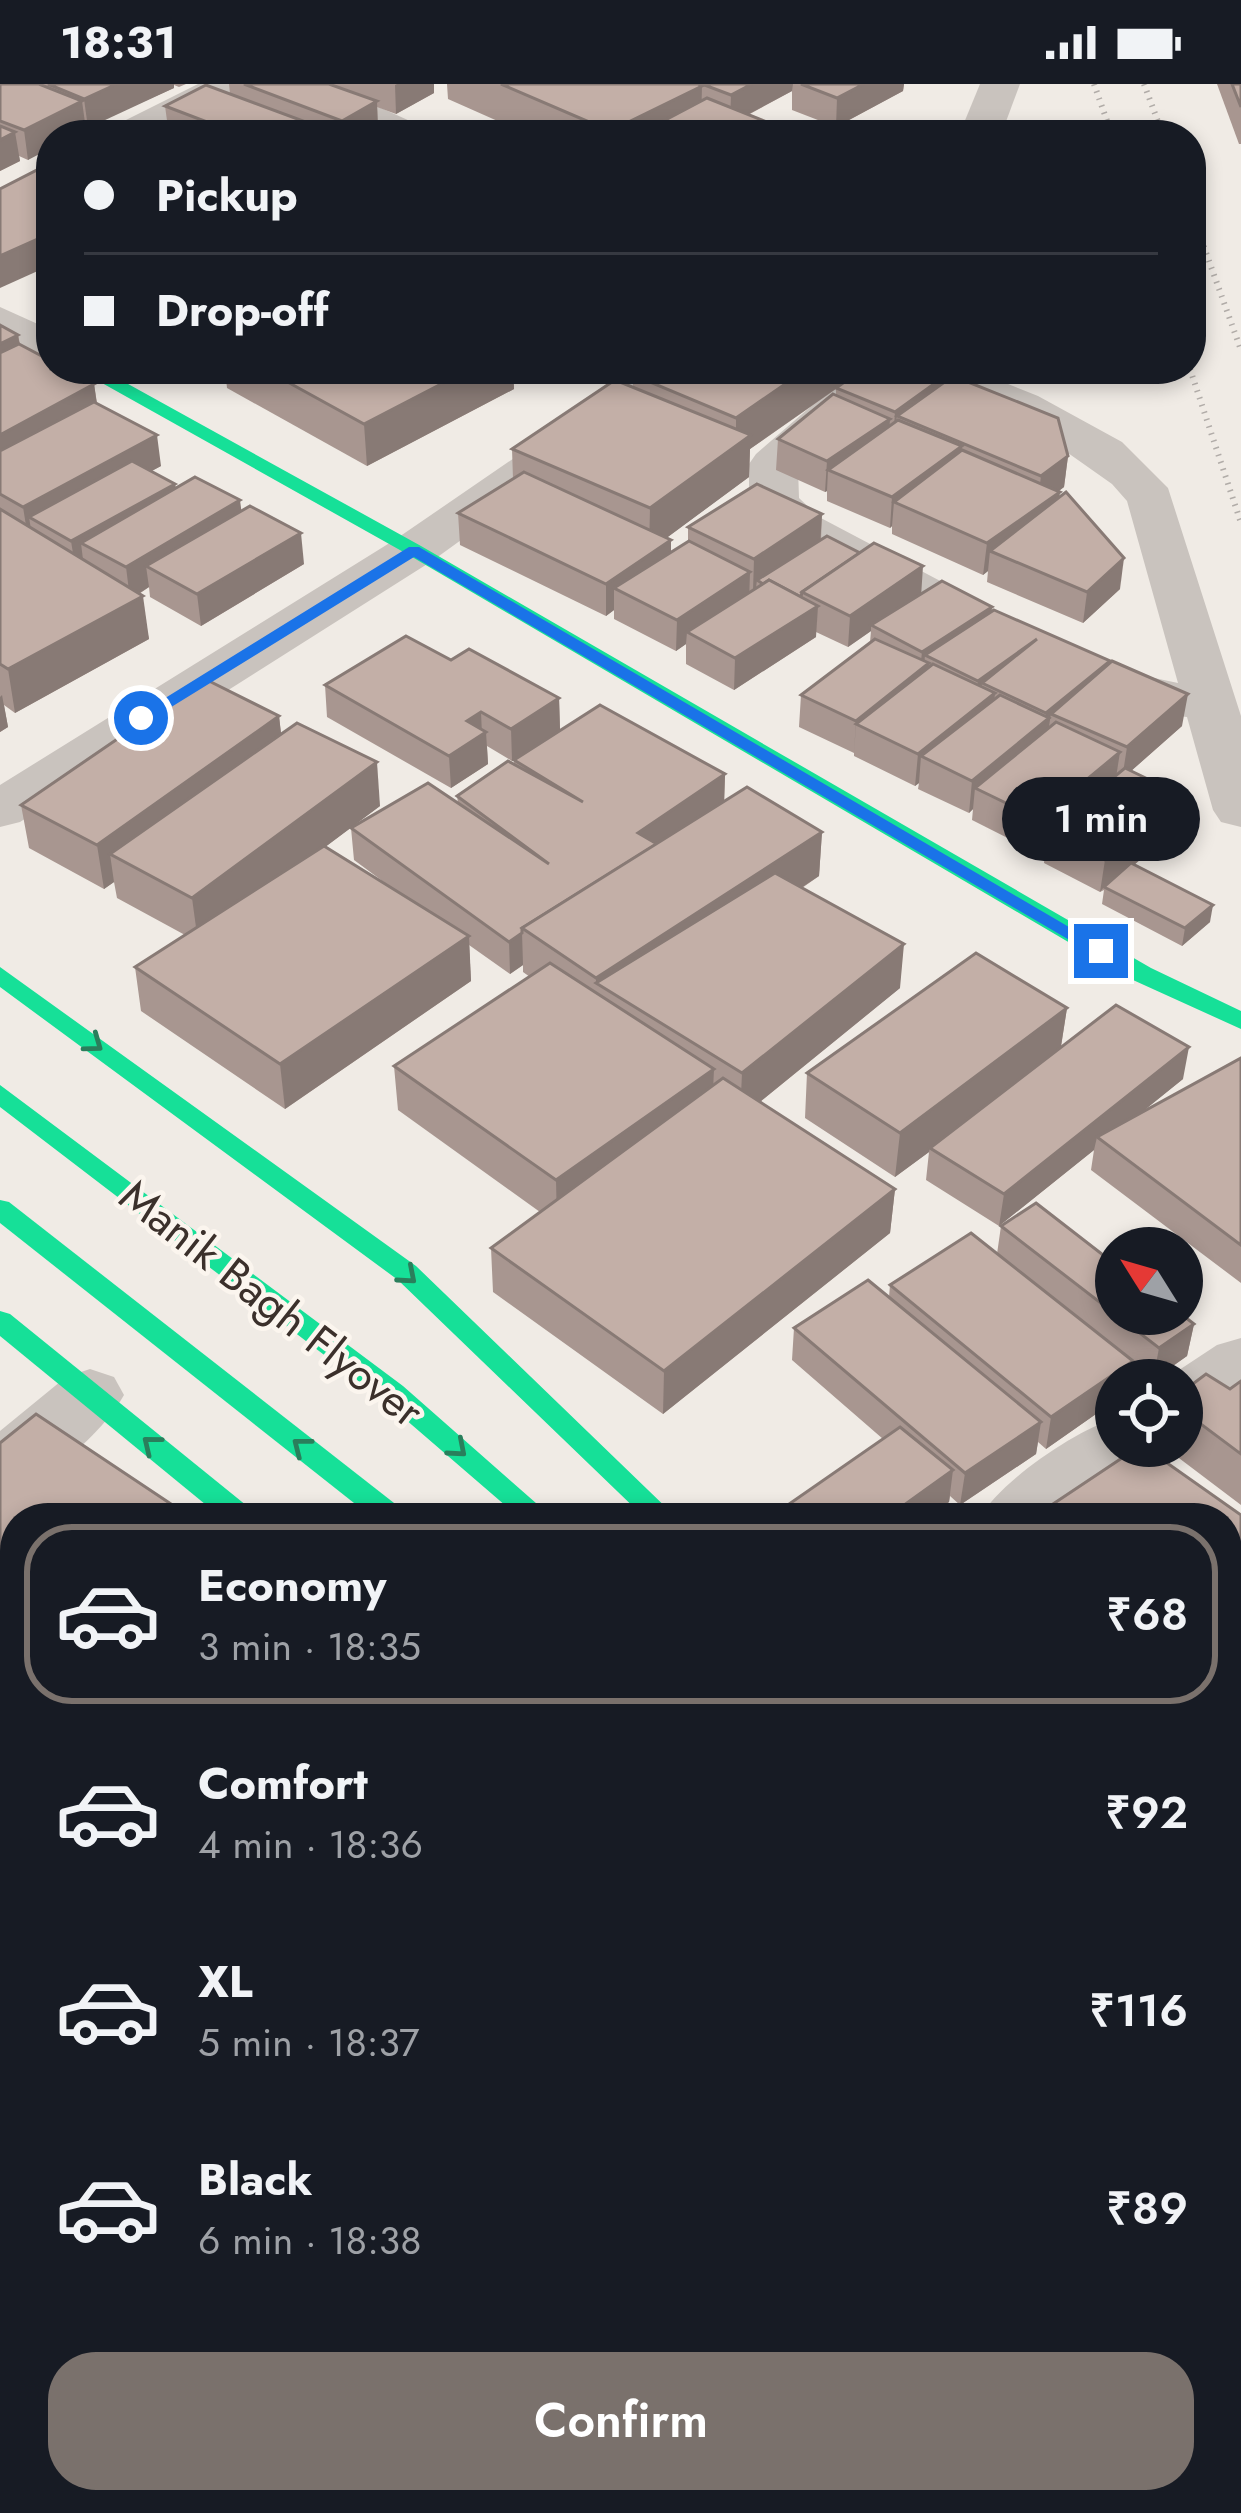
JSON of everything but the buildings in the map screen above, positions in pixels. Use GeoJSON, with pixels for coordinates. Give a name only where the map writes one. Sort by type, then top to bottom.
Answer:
{"type":"FeatureCollection","features":[{"type":"Feature","properties":{"kind":"street"},"geometry":{"type":"LineString","coordinates":[[159,120],[230,84]]}},
{"type":"Feature","properties":{"kind":"street"},"geometry":{"type":"LineString","coordinates":[[294,84],[373,120]]}},
{"type":"Feature","properties":{"kind":"street"},"geometry":{"type":"LineString","coordinates":[[985,120],[997,85]]}},
{"type":"Feature","properties":{"kind":"street"},"geometry":{"type":"LineString","coordinates":[[0,321],[36,341]]}},
{"type":"Feature","properties":{"kind":"street"},"geometry":{"type":"LineString","coordinates":[[114,384],[414,550],[1142,974],[1241,1021]]}},
{"type":"Feature","properties":{"kind":"street"},"geometry":{"type":"LineString","coordinates":[[0,810],[414,550],[653,384]]}},
{"type":"Feature","properties":{"kind":"street"},"geometry":{"type":"LineString","coordinates":[[865,384],[773,464],[774,502],[782,514],[1069,670],[1145,696],[1210,703]]}},
{"type":"Feature","properties":{"kind":"street"},"geometry":{"type":"LineString","coordinates":[[968,384],[1054,418],[1131,472],[1151,499],[1241,810]]}},
{"type":"Feature","properties":{"kind":"street"},"geometry":{"type":"LineString","coordinates":[[0,975],[406,1273],[647,1503]]}},
{"type":"Feature","properties":{"kind":"street","name":"Manik Bagh Flyover"},"geometry":{"type":"LineString","coordinates":[[0,1094],[393,1393],[521,1503]]}},
{"type":"Feature","properties":{"kind":"street","name":"Manik Bagh Flyover"},"geometry":{"type":"LineString","coordinates":[[0,1210],[374,1503]]}},
{"type":"Feature","properties":{"kind":"street"},"geometry":{"type":"LineString","coordinates":[[0,1321],[224,1503]]}},
{"type":"Feature","properties":{"kind":"street"},"geometry":{"type":"LineString","coordinates":[[1203,1388],[1241,1363]]}},
{"type":"Feature","properties":{"kind":"street"},"geometry":{"type":"LineString","coordinates":[[0,1470],[90,1394]]}},
{"type":"Feature","properties":{"kind":"street"},"geometry":{"type":"LineString","coordinates":[[1035,1503],[1095,1459]]}},
{"type":"Feature","properties":{"kind":"railway"},"geometry":{"type":"LineString","coordinates":[[1094,84],[1107,120]]}},
{"type":"Feature","properties":{"kind":"railway"},"geometry":{"type":"LineString","coordinates":[[1144,84],[1157,120]]}},
{"type":"Feature","properties":{"kind":"railway"},"geometry":{"type":"LineString","coordinates":[[1206,253],[1241,350]]}},
{"type":"Feature","properties":{"kind":"railway"},"geometry":{"type":"LineString","coordinates":[[1195,384],[1241,523]]}},
{"type":"Feature","properties":{"kind":"traffic: fast"},"geometry":{"type":"LineString","coordinates":[[114,384],[414,550],[1142,974],[1241,1021]]}},
{"type":"Feature","properties":{"kind":"traffic: fast"},"geometry":{"type":"LineString","coordinates":[[0,975],[407,1273],[647,1503]]}},
{"type":"Feature","properties":{"kind":"traffic: fast"},"geometry":{"type":"LineString","coordinates":[[0,1094],[393,1393],[521,1503]]}},
{"type":"Feature","properties":{"kind":"traffic: fast"},"geometry":{"type":"LineString","coordinates":[[0,1209],[374,1503]]}},
{"type":"Feature","properties":{"kind":"traffic: fast"},"geometry":{"type":"LineString","coordinates":[[0,1321],[224,1503]]}},
{"type":"Feature","properties":{"kind":"route"},"geometry":{"type":"LineString","coordinates":[[141,718],[414,550],[1101,951]]}}]}
